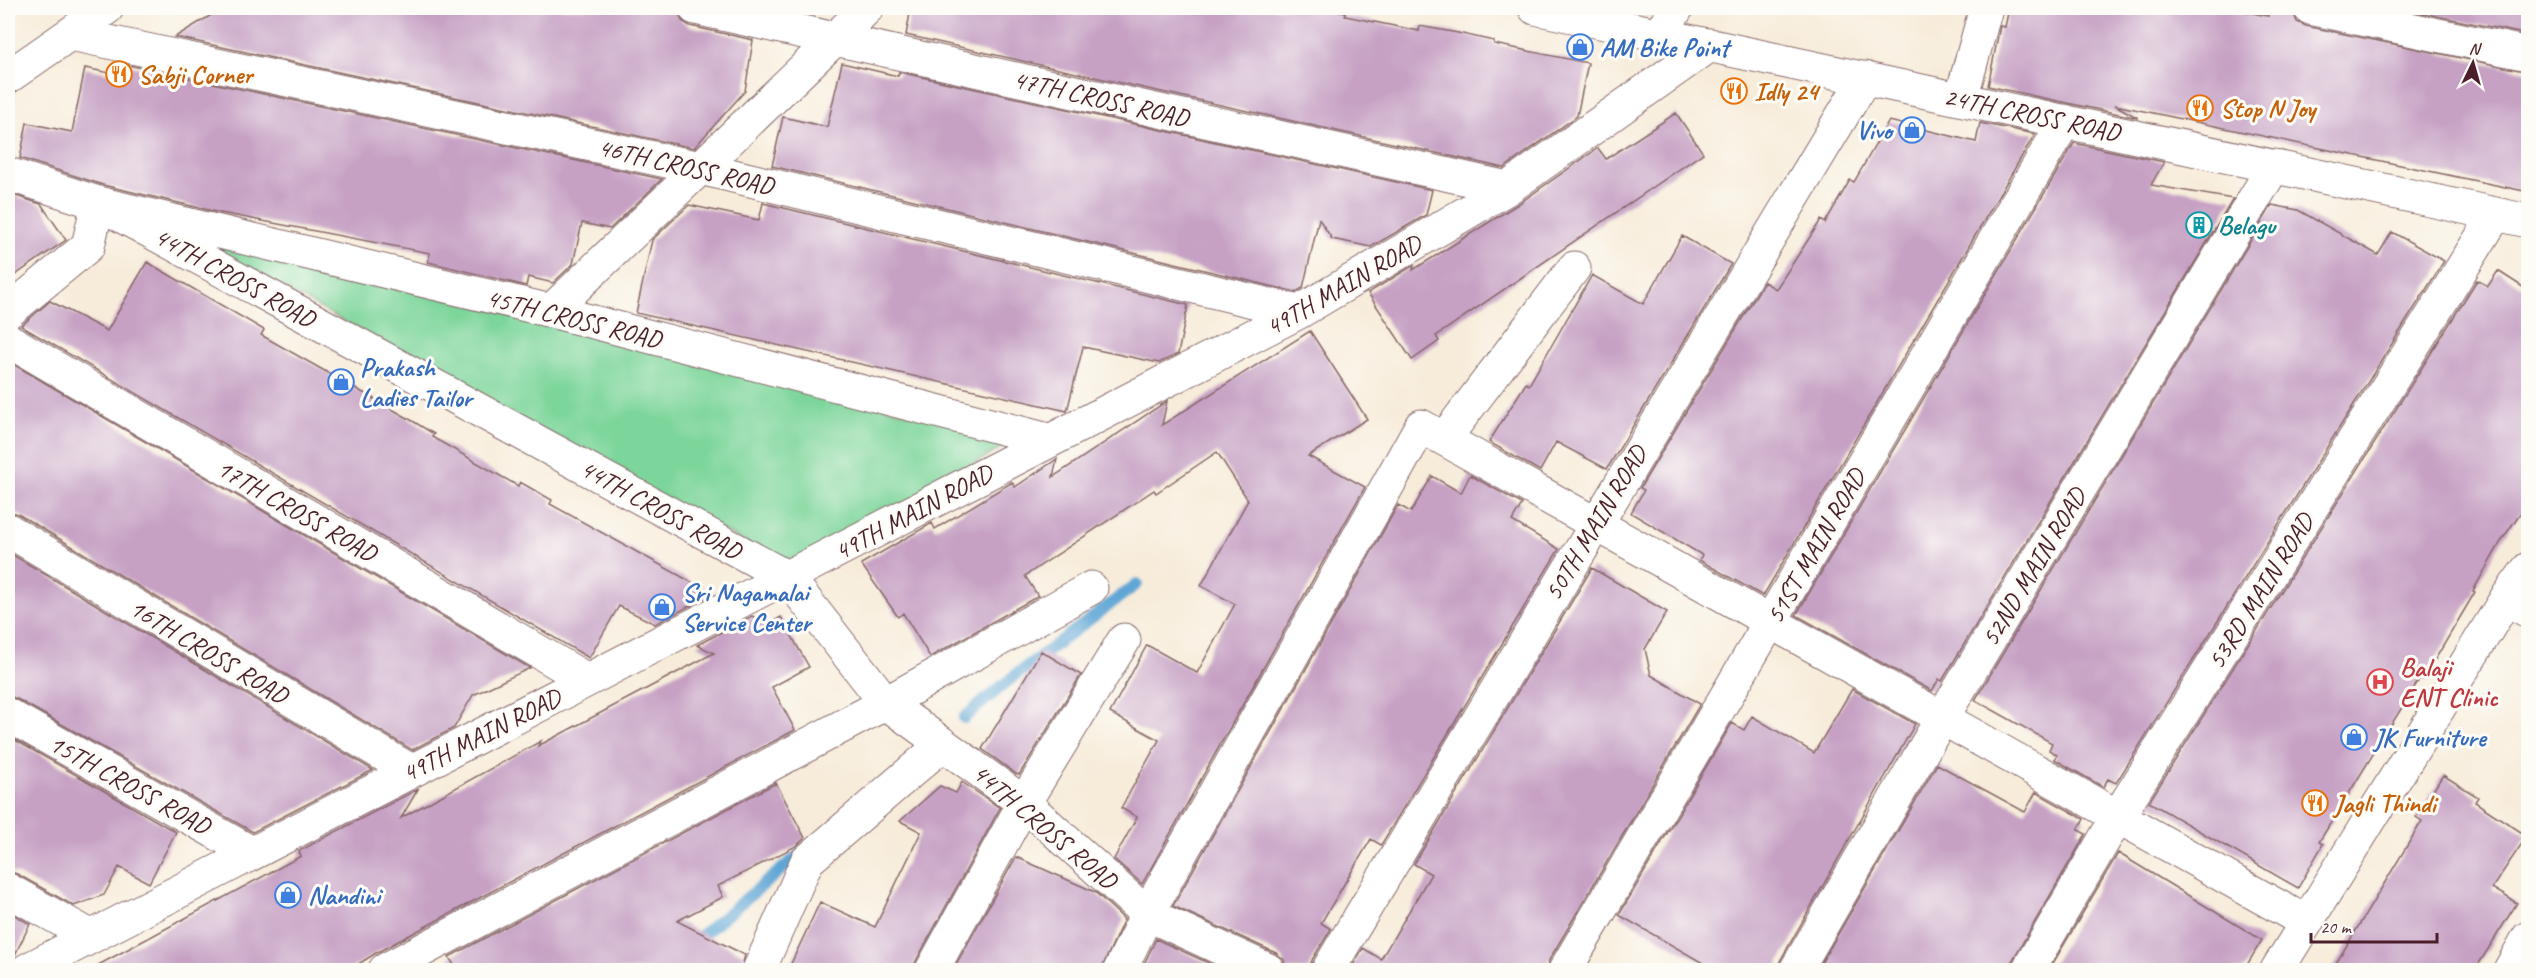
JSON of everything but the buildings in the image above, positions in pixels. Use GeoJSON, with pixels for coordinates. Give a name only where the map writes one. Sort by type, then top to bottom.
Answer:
{"type":"FeatureCollection","features":[{"type":"Feature","properties":{"kind":"street"},"geometry":{"type":"LineString","coordinates":[[8,77],[107,8]]}},
{"type":"Feature","properties":{"kind":"street","name":"47TH CROSS ROAD"},"geometry":{"type":"LineString","coordinates":[[695,8],[1508,188]]}},
{"type":"Feature","properties":{"kind":"street"},"geometry":{"type":"LineString","coordinates":[[551,311],[867,8]]}},
{"type":"Feature","properties":{"kind":"street","name":"24TH CROSS ROAD"},"geometry":{"type":"LineString","coordinates":[[1536,8],[1669,21],[1710,45],[2529,221]]}},
{"type":"Feature","properties":{"kind":"street"},"geometry":{"type":"LineString","coordinates":[[1961,99],[1986,8]]}},
{"type":"Feature","properties":{"kind":"street"},"geometry":{"type":"LineString","coordinates":[[2310,8],[2529,54]]}},
{"type":"Feature","properties":{"kind":"street","name":"46TH CROSS ROAD"},"geometry":{"type":"LineString","coordinates":[[70,34],[700,168],[1299,312]]}},
{"type":"Feature","properties":{"kind":"street","name":"49TH MAIN ROAD"},"geometry":{"type":"LineString","coordinates":[[27,970],[1299,312],[1508,188],[1710,45]]}},
{"type":"Feature","properties":{"kind":"street","name":"50TH MAIN ROAD"},"geometry":{"type":"LineString","coordinates":[[1328,970],[1595,523],[1865,78]]}},
{"type":"Feature","properties":{"kind":"street","name":"51ST MAIN ROAD"},"geometry":{"type":"LineString","coordinates":[[1565,970],[2065,121]]}},
{"type":"Feature","properties":{"kind":"street","name":"52ND MAIN ROAD"},"geometry":{"type":"LineString","coordinates":[[1796,970],[1942,718],[2274,166]]}},
{"type":"Feature","properties":{"kind":"street","name":"44TH CROSS ROAD"},"geometry":{"type":"LineString","coordinates":[[8,174],[98,203],[788,578],[886,703],[1024,803],[1147,914],[1268,970]]}},
{"type":"Feature","properties":{"kind":"street"},"geometry":{"type":"LineString","coordinates":[[8,312],[88,246],[98,203]]}},
{"type":"Feature","properties":{"kind":"street","name":"45TH CROSS ROAD"},"geometry":{"type":"LineString","coordinates":[[98,203],[551,311],[1048,440]]}},
{"type":"Feature","properties":{"kind":"street","name":"53RD MAIN ROAD"},"geometry":{"type":"LineString","coordinates":[[2028,970],[2118,816],[2496,214]]}},
{"type":"Feature","properties":{"kind":"street"},"geometry":{"type":"LineString","coordinates":[[1444,438],[1574,268]]}},
{"type":"Feature","properties":{"kind":"street","name":"17TH CROSS ROAD"},"geometry":{"type":"LineString","coordinates":[[8,340],[587,680]]}},
{"type":"Feature","properties":{"kind":"street"},"geometry":{"type":"LineString","coordinates":[[1120,970],[1147,914],[1421,426],[2306,922]]}},
{"type":"Feature","properties":{"kind":"street","name":"16TH CROSS ROAD"},"geometry":{"type":"LineString","coordinates":[[8,530],[411,771]]}},
{"type":"Feature","properties":{"kind":"street"},"geometry":{"type":"LineString","coordinates":[[2277,970],[2306,922],[2517,605],[2529,569]]}},
{"type":"Feature","properties":{"kind":"street"},"geometry":{"type":"LineString","coordinates":[[385,970],[886,703],[1091,588]]}},
{"type":"Feature","properties":{"kind":"street"},"geometry":{"type":"LineString","coordinates":[[932,970],[1024,803],[1124,640]]}},
{"type":"Feature","properties":{"kind":"street","name":"15TH CROSS ROAD"},"geometry":{"type":"LineString","coordinates":[[8,715],[252,853]]}},
{"type":"Feature","properties":{"kind":"street"},"geometry":{"type":"LineString","coordinates":[[759,970],[807,861],[944,744]]}},
{"type":"Feature","properties":{"kind":"street"},"geometry":{"type":"LineString","coordinates":[[8,890],[90,936]]}},
{"type":"Feature","properties":{"kind":"street"},"geometry":{"type":"LineString","coordinates":[[2510,970],[2529,938]]}},
{"type":"Feature","properties":{"kind":"green space"},"geometry":{"type":"Polygon","coordinates":[[[169,225],[1015,440],[793,569],[169,225]]]}},
{"type":"Feature","properties":{"kind":"waterway"},"geometry":{"type":"LineString","coordinates":[[964,718],[1014,676],[1137,584]]}},
{"type":"Feature","properties":{"kind":"waterway"},"geometry":{"type":"LineString","coordinates":[[691,944],[798,856]]}},
{"type":"Feature","properties":{"kind":"place","name":"AM Bike Point"},"geometry":{"type":"Point","coordinates":[1580,47]}},
{"type":"Feature","properties":{"kind":"place","name":"Sabji Corner"},"geometry":{"type":"Point","coordinates":[119,74]}},
{"type":"Feature","properties":{"kind":"place","name":"Idly 24"},"geometry":{"type":"Point","coordinates":[1734,91]}},
{"type":"Feature","properties":{"kind":"place","name":"Stop N Joy"},"geometry":{"type":"Point","coordinates":[2200,108]}},
{"type":"Feature","properties":{"kind":"place","name":"Vivo"},"geometry":{"type":"Point","coordinates":[1912,130]}},
{"type":"Feature","properties":{"kind":"place","name":"Belagu"},"geometry":{"type":"Point","coordinates":[2199,225]}},
{"type":"Feature","properties":{"kind":"place","name":"Prakash Ladies Tailor"},"geometry":{"type":"Point","coordinates":[341,382]}},
{"type":"Feature","properties":{"kind":"place","name":"Sri Nagamalai Service Center"},"geometry":{"type":"Point","coordinates":[662,607]}},
{"type":"Feature","properties":{"kind":"place","name":"Balaji ENT Clinic"},"geometry":{"type":"Point","coordinates":[2380,682]}},
{"type":"Feature","properties":{"kind":"place","name":"JK Furniture"},"geometry":{"type":"Point","coordinates":[2354,737]}},
{"type":"Feature","properties":{"kind":"place","name":"Jagli Thindi"},"geometry":{"type":"Point","coordinates":[2315,803]}},
{"type":"Feature","properties":{"kind":"place","name":"Nandini"},"geometry":{"type":"Point","coordinates":[288,895]}}]}
